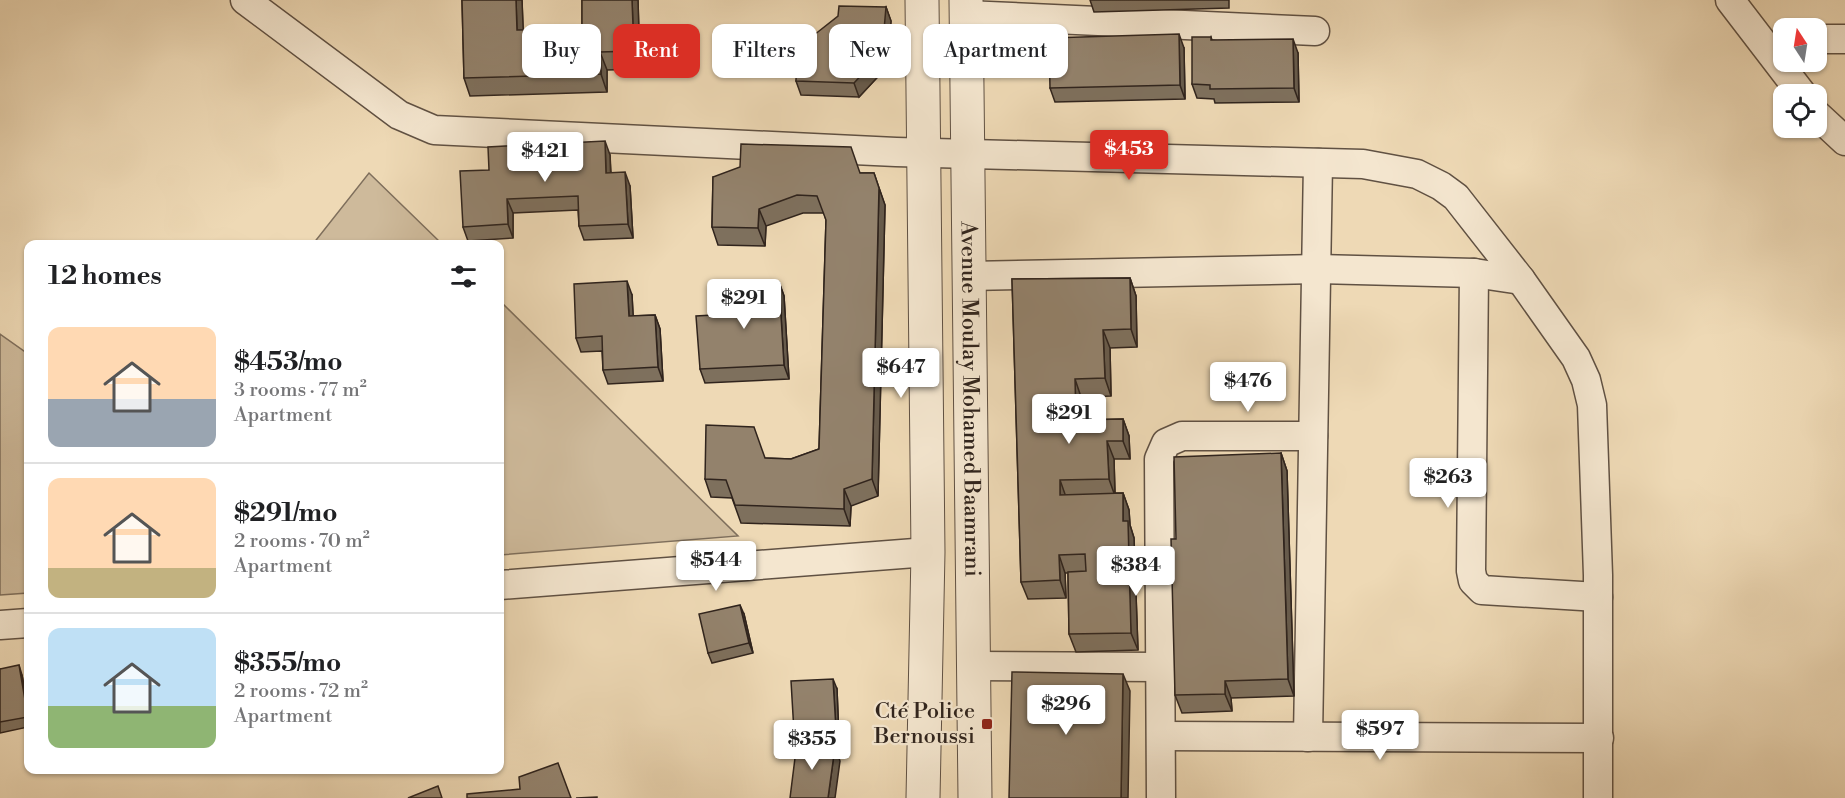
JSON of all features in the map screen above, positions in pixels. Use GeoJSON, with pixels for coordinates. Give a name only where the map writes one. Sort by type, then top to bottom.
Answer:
{"type":"FeatureCollection","features":[{"type":"Feature","properties":{"kind":"street"},"geometry":{"type":"LineString","coordinates":[[244,0],[399,115],[435,130],[923,153],[1318,163],[1392,168],[1417,174],[1441,186],[1470,212],[1521,280],[1576,358],[1586,380],[1592,405],[1598,597],[1598,798]]}},
{"type":"Feature","properties":{"kind":"street","name":"Avenue Moulay Mohamed Baamrani"},"geometry":{"type":"LineString","coordinates":[[922,0],[928,552],[923,798]]}},
{"type":"Feature","properties":{"kind":"street"},"geometry":{"type":"LineString","coordinates":[[1730,0],[1772,38],[1797,84]]}},
{"type":"Feature","properties":{"kind":"street"},"geometry":{"type":"LineString","coordinates":[[966,8],[1315,31]]}},
{"type":"Feature","properties":{"kind":"street","name":"Avenue Moulay Mohamed Baamrani"},"geometry":{"type":"LineString","coordinates":[[966,8],[975,798]]}},
{"type":"Feature","properties":{"kind":"street"},"geometry":{"type":"LineString","coordinates":[[1827,39],[1845,39]]}},
{"type":"Feature","properties":{"kind":"street"},"geometry":{"type":"LineString","coordinates":[[1827,124],[1845,141]]}},
{"type":"Feature","properties":{"kind":"street"},"geometry":{"type":"LineString","coordinates":[[1308,737],[1318,269],[1318,163]]}},
{"type":"Feature","properties":{"kind":"street"},"geometry":{"type":"LineString","coordinates":[[969,276],[1318,269],[1474,273],[1521,280]]}},
{"type":"Feature","properties":{"kind":"street"},"geometry":{"type":"LineString","coordinates":[[1474,273],[1471,570],[1473,581],[1482,590],[1598,597]]}},
{"type":"Feature","properties":{"kind":"street"},"geometry":{"type":"LineString","coordinates":[[1161,798],[1159,459],[1166,443],[1182,436],[1313,436]]}},
{"type":"Feature","properties":{"kind":"street"},"geometry":{"type":"LineString","coordinates":[[504,585],[928,552]]}},
{"type":"Feature","properties":{"kind":"street"},"geometry":{"type":"LineString","coordinates":[[0,625],[24,623]]}},
{"type":"Feature","properties":{"kind":"street"},"geometry":{"type":"LineString","coordinates":[[973,666],[1160,667]]}},
{"type":"Feature","properties":{"kind":"street"},"geometry":{"type":"LineString","coordinates":[[1162,736],[1599,738]]}},
{"type":"Feature","properties":{"kind":"shaded area"},"geometry":{"type":"Polygon","coordinates":[[[369,173],[438,240],[316,240],[369,173]]]}},
{"type":"Feature","properties":{"kind":"shaded area"},"geometry":{"type":"Polygon","coordinates":[[[504,305],[738,536],[504,555],[504,305]]]}},
{"type":"Feature","properties":{"kind":"shaded area"},"geometry":{"type":"Polygon","coordinates":[[[0,334],[24,351],[24,593],[0,595],[0,334]]]}},
{"type":"Feature","properties":{"kind":"building"},"geometry":{"type":"Polygon","coordinates":[[[462,0],[516,0],[517,30],[522,30],[522,76],[464,78],[462,0]]]}},
{"type":"Feature","properties":{"kind":"building"},"geometry":{"type":"Polygon","coordinates":[[[582,0],[632,0],[633,24],[613,24],[613,52],[601,52],[601,24],[582,24],[582,0]]]}},
{"type":"Feature","properties":{"kind":"building"},"geometry":{"type":"Polygon","coordinates":[[[839,6],[886,7],[885,24],[829,24],[829,78],[859,78],[854,83],[796,81],[796,78],[817,78],[817,33],[838,16],[839,6]]]}},
{"type":"Feature","properties":{"kind":"building"},"geometry":{"type":"Polygon","coordinates":[[[1179,34],[1180,85],[1050,88],[1050,78],[1068,78],[1068,37],[1179,34]]]}},
{"type":"Feature","properties":{"kind":"building"},"geometry":{"type":"Polygon","coordinates":[[[1192,37],[1211,37],[1211,40],[1293,39],[1294,88],[1210,89],[1210,85],[1192,84],[1192,37]]]}},
{"type":"Feature","properties":{"kind":"building"},"geometry":{"type":"Polygon","coordinates":[[[605,141],[606,173],[625,172],[628,224],[579,226],[578,196],[507,199],[508,224],[463,227],[460,171],[489,170],[488,147],[605,141]]]}},
{"type":"Feature","properties":{"kind":"building"},"geometry":{"type":"Polygon","coordinates":[[[741,144],[851,147],[860,173],[874,173],[879,188],[872,479],[844,489],[844,509],[735,505],[726,480],[705,479],[706,425],[754,427],[765,458],[791,459],[819,449],[826,220],[817,196],[797,195],[759,209],[758,228],[712,227],[713,177],[740,167],[741,144]]]}},
{"type":"Feature","properties":{"kind":"building"},"geometry":{"type":"Polygon","coordinates":[[[1130,278],[1131,329],[1103,330],[1105,378],[1075,379],[1076,420],[1123,419],[1123,441],[1107,441],[1109,479],[1060,480],[1060,495],[1123,493],[1123,521],[1128,521],[1131,633],[1069,634],[1068,572],[1086,571],[1085,554],[1059,555],[1060,580],[1021,582],[1012,279],[1130,278]]]}},
{"type":"Feature","properties":{"kind":"building"},"geometry":{"type":"Polygon","coordinates":[[[627,281],[629,316],[655,315],[658,367],[603,370],[602,336],[576,338],[574,284],[627,281]]]}},
{"type":"Feature","properties":{"kind":"building"},"geometry":{"type":"Polygon","coordinates":[[[779,282],[784,365],[700,369],[696,316],[731,314],[729,284],[779,282]]]}},
{"type":"Feature","properties":{"kind":"building"},"geometry":{"type":"Polygon","coordinates":[[[1281,453],[1288,679],[1225,681],[1225,694],[1175,695],[1171,539],[1176,539],[1174,457],[1281,453]]]}},
{"type":"Feature","properties":{"kind":"building"},"geometry":{"type":"Polygon","coordinates":[[[740,605],[749,643],[708,653],[699,614],[740,605]]]}},
{"type":"Feature","properties":{"kind":"building"},"geometry":{"type":"Polygon","coordinates":[[[19,665],[24,694],[24,718],[0,722],[0,669],[19,665]]]}},
{"type":"Feature","properties":{"kind":"building"},"geometry":{"type":"Polygon","coordinates":[[[1012,672],[1123,674],[1121,798],[1009,798],[1012,672]]]}},
{"type":"Feature","properties":{"kind":"building"},"geometry":{"type":"Polygon","coordinates":[[[833,679],[836,729],[794,732],[791,681],[833,679]]]}},
{"type":"Feature","properties":{"kind":"building"},"geometry":{"type":"Polygon","coordinates":[[[797,742],[835,747],[828,798],[790,798],[797,742]]]}},
{"type":"Feature","properties":{"kind":"building"},"geometry":{"type":"Polygon","coordinates":[[[558,763],[571,798],[467,798],[467,794],[520,789],[519,777],[558,763]]]}},
{"type":"Feature","properties":{"kind":"building"},"geometry":{"type":"Polygon","coordinates":[[[438,786],[442,798],[408,798],[438,786]]]}},
{"type":"Feature","properties":{"kind":"place","name":"Cté Police Bernoussi"},"geometry":{"type":"Point","coordinates":[987,724]}}]}
